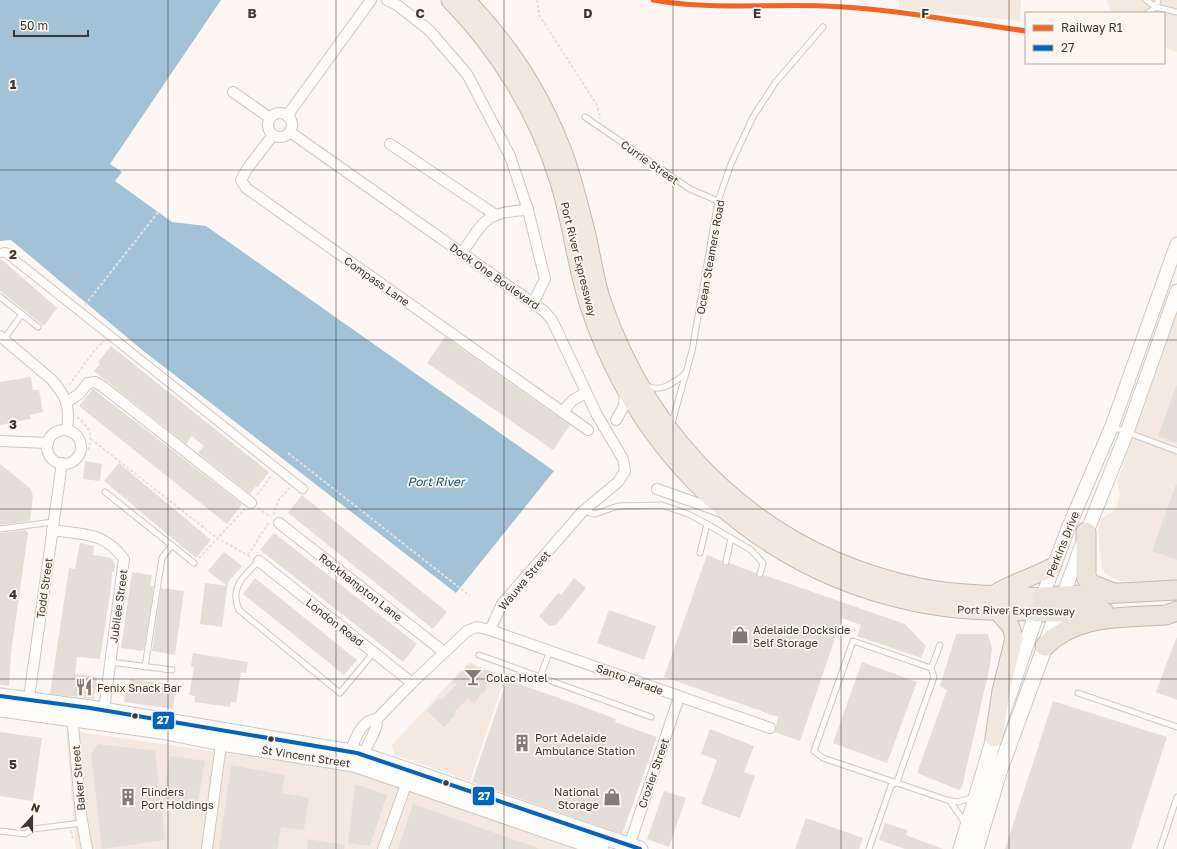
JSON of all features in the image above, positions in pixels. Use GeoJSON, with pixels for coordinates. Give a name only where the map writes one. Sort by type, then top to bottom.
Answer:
{"type":"FeatureCollection","features":[{"type":"Feature","properties":{"kind":"highway","name":"Port River Expressway"},"geometry":{"type":"LineString","coordinates":[[450,0],[488,43],[521,93],[546,143],[559,183],[589,307],[604,347],[625,391],[664,448],[699,487],[728,514],[770,545],[816,569],[871,591],[912,602],[950,608],[998,612],[1040,604],[1177,610]]}},
{"type":"Feature","properties":{"kind":"highway","name":"Port River Expressway"},"geometry":{"type":"LineString","coordinates":[[466,0],[497,34],[532,86],[561,145],[585,226],[601,297],[622,350],[639,381],[672,434],[710,477],[740,504],[772,527],[828,558],[874,575],[917,587],[959,593],[994,594],[1040,604]]}},
{"type":"Feature","properties":{"kind":"highway"},"geometry":{"type":"LineString","coordinates":[[1087,531],[1086,577],[1091,584],[1115,594]]}},
{"type":"Feature","properties":{"kind":"highway"},"geometry":{"type":"LineString","coordinates":[[994,594],[1009,585],[1027,580],[1052,567]]}},
{"type":"Feature","properties":{"kind":"highway","name":"Port River Expressway"},"geometry":{"type":"LineString","coordinates":[[1060,604],[1115,594],[1177,590]]}},
{"type":"Feature","properties":{"kind":"highway"},"geometry":{"type":"LineString","coordinates":[[1045,646],[1061,632],[1092,620],[1166,615],[1177,610]]}},
{"type":"Feature","properties":{"kind":"highway"},"geometry":{"type":"LineString","coordinates":[[994,738],[1001,691],[1014,638],[1011,627],[998,612]]}},
{"type":"Feature","properties":{"kind":"main road","name":"Perkins Drive"},"geometry":{"type":"LineString","coordinates":[[961,849],[994,738],[1040,604]]}},
{"type":"Feature","properties":{"kind":"main road","name":"Perkins Drive"},"geometry":{"type":"LineString","coordinates":[[976,849],[1000,769],[1060,604]]}},
{"type":"Feature","properties":{"kind":"main road","name":"St Vincent Street"},"geometry":{"type":"LineString","coordinates":[[0,696],[27,707]]}},
{"type":"Feature","properties":{"kind":"main road","name":"St Vincent Street"},"geometry":{"type":"LineString","coordinates":[[0,709],[27,707],[72,712],[161,731],[222,737],[356,758],[632,848]]}},
{"type":"Feature","properties":{"kind":"main road","name":"St Vincent Street"},"geometry":{"type":"LineString","coordinates":[[72,712],[104,710],[222,737]]}},
{"type":"Feature","properties":{"kind":"main road","name":"St Vincent Street"},"geometry":{"type":"LineString","coordinates":[[356,758],[407,782],[601,849]]}},
{"type":"Feature","properties":{"kind":"street"},"geometry":{"type":"LineString","coordinates":[[287,116],[371,0]]}},
{"type":"Feature","properties":{"kind":"street"},"geometry":{"type":"LineString","coordinates":[[387,0],[397,5],[429,30],[467,74],[510,156],[528,210],[545,279],[533,303]]}},
{"type":"Feature","properties":{"kind":"street"},"geometry":{"type":"LineString","coordinates":[[233,92],[270,118]]}},
{"type":"Feature","properties":{"kind":"street"},"geometry":{"type":"LineString","coordinates":[[281,113],[287,116],[291,120],[292,127],[290,132],[285,137],[279,138],[273,135],[269,130],[268,124],[270,118],[275,114],[281,113]]}},
{"type":"Feature","properties":{"kind":"street","name":"Dock One Boulevard"},"geometry":{"type":"LineString","coordinates":[[290,132],[533,303],[544,311],[552,320],[586,393],[624,459],[624,471],[618,482],[583,511]]}},
{"type":"Feature","properties":{"kind":"street","name":"Compass Lane"},"geometry":{"type":"LineString","coordinates":[[273,135],[247,169],[241,180],[246,188],[588,430]]}},
{"type":"Feature","properties":{"kind":"street"},"geometry":{"type":"LineString","coordinates":[[390,144],[494,214]]}},
{"type":"Feature","properties":{"kind":"street"},"geometry":{"type":"LineString","coordinates":[[462,253],[480,226],[494,214],[506,211],[528,210]]}},
{"type":"Feature","properties":{"kind":"street","name":"Perkins Drive"},"geometry":{"type":"LineString","coordinates":[[1040,604],[1052,567],[1112,426],[1177,244]]}},
{"type":"Feature","properties":{"kind":"street"},"geometry":{"type":"LineString","coordinates":[[0,253],[5,252],[79,313],[303,489]]}},
{"type":"Feature","properties":{"kind":"street","name":"Perkins Drive"},"geometry":{"type":"LineString","coordinates":[[1060,604],[1087,531],[1127,432],[1177,291]]}},
{"type":"Feature","properties":{"kind":"street"},"geometry":{"type":"LineString","coordinates":[[2,338],[51,379],[67,402],[69,416],[67,430]]}},
{"type":"Feature","properties":{"kind":"street"},"geometry":{"type":"LineString","coordinates":[[67,402],[79,394],[88,383],[95,382],[251,503]]}},
{"type":"Feature","properties":{"kind":"street"},"geometry":{"type":"LineString","coordinates":[[616,420],[624,406],[625,391]]}},
{"type":"Feature","properties":{"kind":"street"},"geometry":{"type":"LineString","coordinates":[[562,412],[573,400],[586,393]]}},
{"type":"Feature","properties":{"kind":"street"},"geometry":{"type":"LineString","coordinates":[[67,430],[78,437],[81,449],[79,455],[73,461],[62,463],[54,460],[50,455],[48,443],[55,433],[67,430]]}},
{"type":"Feature","properties":{"kind":"street"},"geometry":{"type":"LineString","coordinates":[[0,441],[48,443]]}},
{"type":"Feature","properties":{"kind":"street","name":"Todd Street"},"geometry":{"type":"LineString","coordinates":[[27,707],[62,463]]}},
{"type":"Feature","properties":{"kind":"street"},"geometry":{"type":"LineString","coordinates":[[657,489],[728,514]]}},
{"type":"Feature","properties":{"kind":"street","name":"Wauwa Street"},"geometry":{"type":"LineString","coordinates":[[490,630],[502,604],[583,511]]}},
{"type":"Feature","properties":{"kind":"street","name":"Rockhampton Lane"},"geometry":{"type":"LineString","coordinates":[[279,523],[444,652]]}},
{"type":"Feature","properties":{"kind":"street","name":"Jubilee Street"},"geometry":{"type":"LineString","coordinates":[[53,526],[101,537],[115,547],[124,559],[104,710]]}},
{"type":"Feature","properties":{"kind":"street","name":"London Road"},"geometry":{"type":"LineString","coordinates":[[259,561],[412,683]]}},
{"type":"Feature","properties":{"kind":"street"},"geometry":{"type":"LineString","coordinates":[[356,758],[352,747],[357,734],[371,719],[378,718],[466,631],[477,627],[490,630]]}},
{"type":"Feature","properties":{"kind":"street","name":"Santo Parade"},"geometry":{"type":"LineString","coordinates":[[490,630],[770,728]]}},
{"type":"Feature","properties":{"kind":"street","name":"Crozier Street"},"geometry":{"type":"LineString","coordinates":[[632,848],[679,697]]}},
{"type":"Feature","properties":{"kind":"street","name":"Baker Street"},"geometry":{"type":"LineString","coordinates":[[72,712],[82,823],[87,849]]}},
{"type":"Feature","properties":{"kind":"street"},"geometry":{"type":"LineString","coordinates":[[207,849],[222,737]]}},
{"type":"Feature","properties":{"kind":"street"},"geometry":{"type":"LineString","coordinates":[[383,849],[407,782]]}},
{"type":"Feature","properties":{"kind":"lane"},"geometry":{"type":"LineString","coordinates":[[1146,0],[1156,7],[1177,12]]}},
{"type":"Feature","properties":{"kind":"lane"},"geometry":{"type":"LineString","coordinates":[[1149,12],[1156,7],[1158,0]]}},
{"type":"Feature","properties":{"kind":"lane","name":"Ocean Steamers Road"},"geometry":{"type":"LineString","coordinates":[[672,434],[672,418],[698,324],[718,201],[731,164],[753,117],[775,83],[823,26]]}},
{"type":"Feature","properties":{"kind":"lane","name":"Currie Street"},"geometry":{"type":"LineString","coordinates":[[586,117],[690,189],[718,201]]}},
{"type":"Feature","properties":{"kind":"lane"},"geometry":{"type":"LineString","coordinates":[[0,298],[38,327]]}},
{"type":"Feature","properties":{"kind":"lane"},"geometry":{"type":"LineString","coordinates":[[2,338],[22,314]]}},
{"type":"Feature","properties":{"kind":"lane"},"geometry":{"type":"LineString","coordinates":[[639,381],[652,388],[660,389],[685,374]]}},
{"type":"Feature","properties":{"kind":"lane"},"geometry":{"type":"LineString","coordinates":[[1112,426],[1177,451]]}},
{"type":"Feature","properties":{"kind":"lane"},"geometry":{"type":"LineString","coordinates":[[105,492],[194,563]]}},
{"type":"Feature","properties":{"kind":"lane"},"geometry":{"type":"LineString","coordinates":[[583,511],[596,514],[618,506],[662,505],[688,514],[751,550],[763,563],[760,574]]}},
{"type":"Feature","properties":{"kind":"lane"},"geometry":{"type":"LineString","coordinates":[[700,553],[707,524]]}},
{"type":"Feature","properties":{"kind":"lane"},"geometry":{"type":"LineString","coordinates":[[0,529],[53,526]]}},
{"type":"Feature","properties":{"kind":"lane"},"geometry":{"type":"LineString","coordinates":[[726,562],[731,538]]}},
{"type":"Feature","properties":{"kind":"lane"},"geometry":{"type":"LineString","coordinates":[[145,667],[162,558],[172,545]]}},
{"type":"Feature","properties":{"kind":"lane"},"geometry":{"type":"LineString","coordinates":[[259,561],[238,580],[236,602],[239,610],[340,693],[374,652]]}},
{"type":"Feature","properties":{"kind":"lane"},"geometry":{"type":"LineString","coordinates":[[931,668],[852,641],[814,751],[823,758],[950,801],[958,802],[977,795]]}},
{"type":"Feature","properties":{"kind":"lane"},"geometry":{"type":"LineString","coordinates":[[869,849],[891,786],[897,782],[934,677],[931,668],[940,645]]}},
{"type":"Feature","properties":{"kind":"lane"},"geometry":{"type":"LineString","coordinates":[[540,677],[550,650]]}},
{"type":"Feature","properties":{"kind":"lane"},"geometry":{"type":"LineString","coordinates":[[479,655],[652,717]]}},
{"type":"Feature","properties":{"kind":"lane"},"geometry":{"type":"LineString","coordinates":[[110,662],[172,670]]}},
{"type":"Feature","properties":{"kind":"lane"},"geometry":{"type":"LineString","coordinates":[[1078,693],[1177,727]]}},
{"type":"Feature","properties":{"kind":"lane"},"geometry":{"type":"LineString","coordinates":[[1160,849],[1177,797]]}},
{"type":"Feature","properties":{"kind":"lane"},"geometry":{"type":"LineString","coordinates":[[950,801],[960,814],[966,830]]}},
{"type":"Feature","properties":{"kind":"lane"},"geometry":{"type":"LineString","coordinates":[[0,831],[25,834],[33,829],[82,823]]}},
{"type":"Feature","properties":{"kind":"path"},"geometry":{"type":"LineString","coordinates":[[537,0],[539,15],[597,105],[602,128]]}},
{"type":"Feature","properties":{"kind":"path"},"geometry":{"type":"LineString","coordinates":[[79,313],[159,211]]}},
{"type":"Feature","properties":{"kind":"path"},"geometry":{"type":"LineString","coordinates":[[69,386],[94,351],[110,337]]}},
{"type":"Feature","properties":{"kind":"path"},"geometry":{"type":"LineString","coordinates":[[77,416],[89,429],[91,439],[88,451],[81,449]]}},
{"type":"Feature","properties":{"kind":"path"},"geometry":{"type":"LineString","coordinates":[[91,439],[217,538],[259,561]]}},
{"type":"Feature","properties":{"kind":"path"},"geometry":{"type":"LineString","coordinates":[[288,453],[470,596]]}},
{"type":"Feature","properties":{"kind":"path"},"geometry":{"type":"LineString","coordinates":[[194,563],[251,503],[277,469]]}},
{"type":"Feature","properties":{"kind":"path"},"geometry":{"type":"LineString","coordinates":[[251,503],[279,523]]}},
{"type":"Feature","properties":{"kind":"shaded area"},"geometry":{"type":"Polygon","coordinates":[[[899,0],[1021,0],[1020,21],[899,9],[899,0]]]}},
{"type":"Feature","properties":{"kind":"shaded area"},"geometry":{"type":"Polygon","coordinates":[[[1106,0],[1177,0],[1177,52],[1165,47],[1165,12],[1112,12],[1106,0]]]}},
{"type":"Feature","properties":{"kind":"shaded area"},"geometry":{"type":"Polygon","coordinates":[[[1177,314],[1177,581],[1118,581],[1102,570],[1098,530],[1101,519],[1115,510],[1120,495],[1117,481],[1177,314]]]}},
{"type":"Feature","properties":{"kind":"shaded area"},"geometry":{"type":"Polygon","coordinates":[[[469,662],[505,677],[470,781],[395,755],[392,745],[469,662]]]}},
{"type":"Feature","properties":{"kind":"shaded area"},"geometry":{"type":"Polygon","coordinates":[[[66,730],[355,772],[577,849],[76,849],[66,730]]]}},
{"type":"Feature","properties":{"kind":"water","name":"Port River"},"geometry":{"type":"Polygon","coordinates":[[[0,0],[221,0],[110,164],[122,172],[115,181],[172,222],[206,226],[554,471],[456,593],[141,349],[11,240],[0,241],[0,0]]]}},
{"type":"Feature","properties":{"kind":"building"},"geometry":{"type":"Polygon","coordinates":[[[0,258],[57,308],[44,326],[0,291],[0,258]]]}},
{"type":"Feature","properties":{"kind":"building"},"geometry":{"type":"Polygon","coordinates":[[[445,337],[570,425],[553,450],[427,363],[445,337]]]}},
{"type":"Feature","properties":{"kind":"building"},"geometry":{"type":"Polygon","coordinates":[[[111,346],[269,472],[257,488],[256,486],[250,494],[198,453],[204,446],[192,436],[186,444],[94,371],[100,364],[98,362],[111,346]]]}},
{"type":"Feature","properties":{"kind":"building"},"geometry":{"type":"Polygon","coordinates":[[[31,377],[33,390],[39,390],[43,412],[30,415],[31,419],[0,425],[0,382],[31,377]]]}},
{"type":"Feature","properties":{"kind":"building"},"geometry":{"type":"Polygon","coordinates":[[[1177,386],[1177,443],[1158,436],[1177,386]]]}},
{"type":"Feature","properties":{"kind":"building"},"geometry":{"type":"Polygon","coordinates":[[[93,389],[242,504],[227,524],[79,406],[93,389]]]}},
{"type":"Feature","properties":{"kind":"building"},"geometry":{"type":"Polygon","coordinates":[[[85,461],[102,464],[100,481],[83,479],[85,461]]]}},
{"type":"Feature","properties":{"kind":"building"},"geometry":{"type":"Polygon","coordinates":[[[119,463],[211,540],[196,558],[104,481],[119,463]]]}},
{"type":"Feature","properties":{"kind":"building"},"geometry":{"type":"Polygon","coordinates":[[[0,464],[31,489],[33,497],[30,521],[0,525],[0,464]]]}},
{"type":"Feature","properties":{"kind":"building"},"geometry":{"type":"Polygon","coordinates":[[[1176,484],[1177,485],[1177,560],[1152,551],[1176,484]]]}},
{"type":"Feature","properties":{"kind":"building"},"geometry":{"type":"Polygon","coordinates":[[[302,495],[447,612],[433,629],[288,513],[302,495]]]}},
{"type":"Feature","properties":{"kind":"building"},"geometry":{"type":"Polygon","coordinates":[[[25,530],[28,533],[11,653],[9,686],[0,685],[0,533],[25,530]]]}},
{"type":"Feature","properties":{"kind":"building"},"geometry":{"type":"Polygon","coordinates":[[[274,533],[417,644],[403,662],[260,550],[274,533]]]}},
{"type":"Feature","properties":{"kind":"building"},"geometry":{"type":"Polygon","coordinates":[[[80,543],[94,546],[93,555],[111,558],[115,565],[114,572],[112,572],[100,659],[77,657],[75,674],[97,677],[94,699],[50,694],[69,568],[75,569],[80,543]]]}},
{"type":"Feature","properties":{"kind":"building"},"geometry":{"type":"Polygon","coordinates":[[[224,552],[242,566],[228,582],[222,627],[200,624],[205,583],[227,586],[208,571],[224,552]]]}},
{"type":"Feature","properties":{"kind":"building","name":"Adelaide Dockside Self Storage"},"geometry":{"type":"Polygon","coordinates":[[[707,555],[722,561],[725,566],[730,563],[756,573],[759,578],[764,575],[905,624],[926,646],[921,658],[857,636],[861,625],[842,618],[800,741],[775,732],[778,717],[664,677],[707,555]]]}},
{"type":"Feature","properties":{"kind":"building"},"geometry":{"type":"Polygon","coordinates":[[[132,572],[152,575],[150,586],[154,586],[144,650],[141,651],[121,648],[132,572]]]}},
{"type":"Feature","properties":{"kind":"building"},"geometry":{"type":"Polygon","coordinates":[[[255,578],[357,660],[344,675],[243,594],[255,578]]]}},
{"type":"Feature","properties":{"kind":"building"},"geometry":{"type":"Polygon","coordinates":[[[574,578],[586,588],[556,625],[549,626],[539,616],[558,593],[561,595],[574,578]]]}},
{"type":"Feature","properties":{"kind":"building"},"geometry":{"type":"Polygon","coordinates":[[[161,588],[184,591],[175,655],[152,651],[161,588]]]}},
{"type":"Feature","properties":{"kind":"building"},"geometry":{"type":"Polygon","coordinates":[[[609,610],[656,626],[644,660],[597,643],[609,610]]]}},
{"type":"Feature","properties":{"kind":"building"},"geometry":{"type":"Polygon","coordinates":[[[956,634],[988,634],[992,648],[990,666],[962,787],[959,790],[917,773],[947,690],[940,686],[956,634]]]}},
{"type":"Feature","properties":{"kind":"building"},"geometry":{"type":"Polygon","coordinates":[[[1177,638],[1177,700],[1156,692],[1177,638]]]}},
{"type":"Feature","properties":{"kind":"building"},"geometry":{"type":"Polygon","coordinates":[[[193,653],[248,662],[246,673],[241,672],[236,702],[231,702],[230,707],[194,702],[195,696],[189,695],[194,667],[191,666],[193,653]]]}},
{"type":"Feature","properties":{"kind":"building"},"geometry":{"type":"Polygon","coordinates":[[[862,662],[917,682],[887,763],[833,743],[862,662]]]}},
{"type":"Feature","properties":{"kind":"building"},"geometry":{"type":"Polygon","coordinates":[[[471,665],[492,672],[484,693],[482,692],[474,704],[468,698],[454,712],[456,714],[444,727],[427,711],[439,698],[441,700],[457,684],[452,682],[467,666],[471,665]]]}},
{"type":"Feature","properties":{"kind":"building"},"geometry":{"type":"Polygon","coordinates":[[[130,679],[176,685],[173,709],[124,702],[126,684],[129,684],[130,679]]]}},
{"type":"Feature","properties":{"kind":"building"},"geometry":{"type":"Polygon","coordinates":[[[507,680],[616,719],[615,722],[657,737],[622,834],[472,782],[507,680]]]}},
{"type":"Feature","properties":{"kind":"building"},"geometry":{"type":"Polygon","coordinates":[[[1053,701],[1167,737],[1131,849],[1005,849],[1053,701]]]}},
{"type":"Feature","properties":{"kind":"building"},"geometry":{"type":"Polygon","coordinates":[[[710,729],[754,746],[744,772],[755,776],[740,818],[701,804],[717,760],[701,754],[710,729]]]}},
{"type":"Feature","properties":{"kind":"building"},"geometry":{"type":"Polygon","coordinates":[[[0,732],[42,738],[33,801],[0,796],[0,732]]]}},
{"type":"Feature","properties":{"kind":"building","name":"Flinders Port Holdings"},"geometry":{"type":"Polygon","coordinates":[[[98,744],[155,751],[165,840],[102,849],[91,754],[98,744]]]}},
{"type":"Feature","properties":{"kind":"building"},"geometry":{"type":"Polygon","coordinates":[[[170,756],[205,761],[197,807],[162,802],[170,756]]]}},
{"type":"Feature","properties":{"kind":"building"},"geometry":{"type":"Polygon","coordinates":[[[231,765],[285,775],[282,793],[309,798],[304,830],[281,827],[277,849],[219,849],[231,765]]]}},
{"type":"Feature","properties":{"kind":"building"},"geometry":{"type":"Polygon","coordinates":[[[355,784],[387,795],[370,846],[348,843],[355,784]]]}},
{"type":"Feature","properties":{"kind":"building"},"geometry":{"type":"Polygon","coordinates":[[[664,791],[686,798],[669,847],[647,839],[664,791]]]}},
{"type":"Feature","properties":{"kind":"building"},"geometry":{"type":"Polygon","coordinates":[[[413,804],[538,848],[538,849],[398,849],[413,804]]]}},
{"type":"Feature","properties":{"kind":"building"},"geometry":{"type":"Polygon","coordinates":[[[806,818],[863,838],[859,849],[795,849],[806,818]]]}},
{"type":"Feature","properties":{"kind":"building"},"geometry":{"type":"Polygon","coordinates":[[[885,823],[907,830],[906,835],[943,849],[905,849],[879,840],[885,823]]]}},
{"type":"Feature","properties":{"kind":"building"},"geometry":{"type":"Polygon","coordinates":[[[308,839],[345,845],[344,849],[307,849],[308,839]]]}},
{"type":"Feature","properties":{"kind":"rail line","name":"R1"},"geometry":{"type":"LineString","coordinates":[[653,0],[717,6],[824,6],[874,9],[1025,31]]}},
{"type":"Feature","properties":{"kind":"transit line","name":"27"},"geometry":{"type":"LineString","coordinates":[[0,696],[90,708],[357,753],[640,849]]}},
{"type":"Feature","properties":{"kind":"place","name":"Adelaide Dockside Self Storage"},"geometry":{"type":"Point","coordinates":[740,635]}},
{"type":"Feature","properties":{"kind":"place","name":"Colac Hotel"},"geometry":{"type":"Point","coordinates":[473,677]}},
{"type":"Feature","properties":{"kind":"place","name":"Fenix Snack Bar"},"geometry":{"type":"Point","coordinates":[84,687]}},
{"type":"Feature","properties":{"kind":"place","name":"Port Adelaide Ambulance Station"},"geometry":{"type":"Point","coordinates":[522,743]}},
{"type":"Feature","properties":{"kind":"place","name":"Flinders Port Holdings"},"geometry":{"type":"Point","coordinates":[128,797]}},
{"type":"Feature","properties":{"kind":"place","name":"National Storage"},"geometry":{"type":"Point","coordinates":[612,797]}}]}
